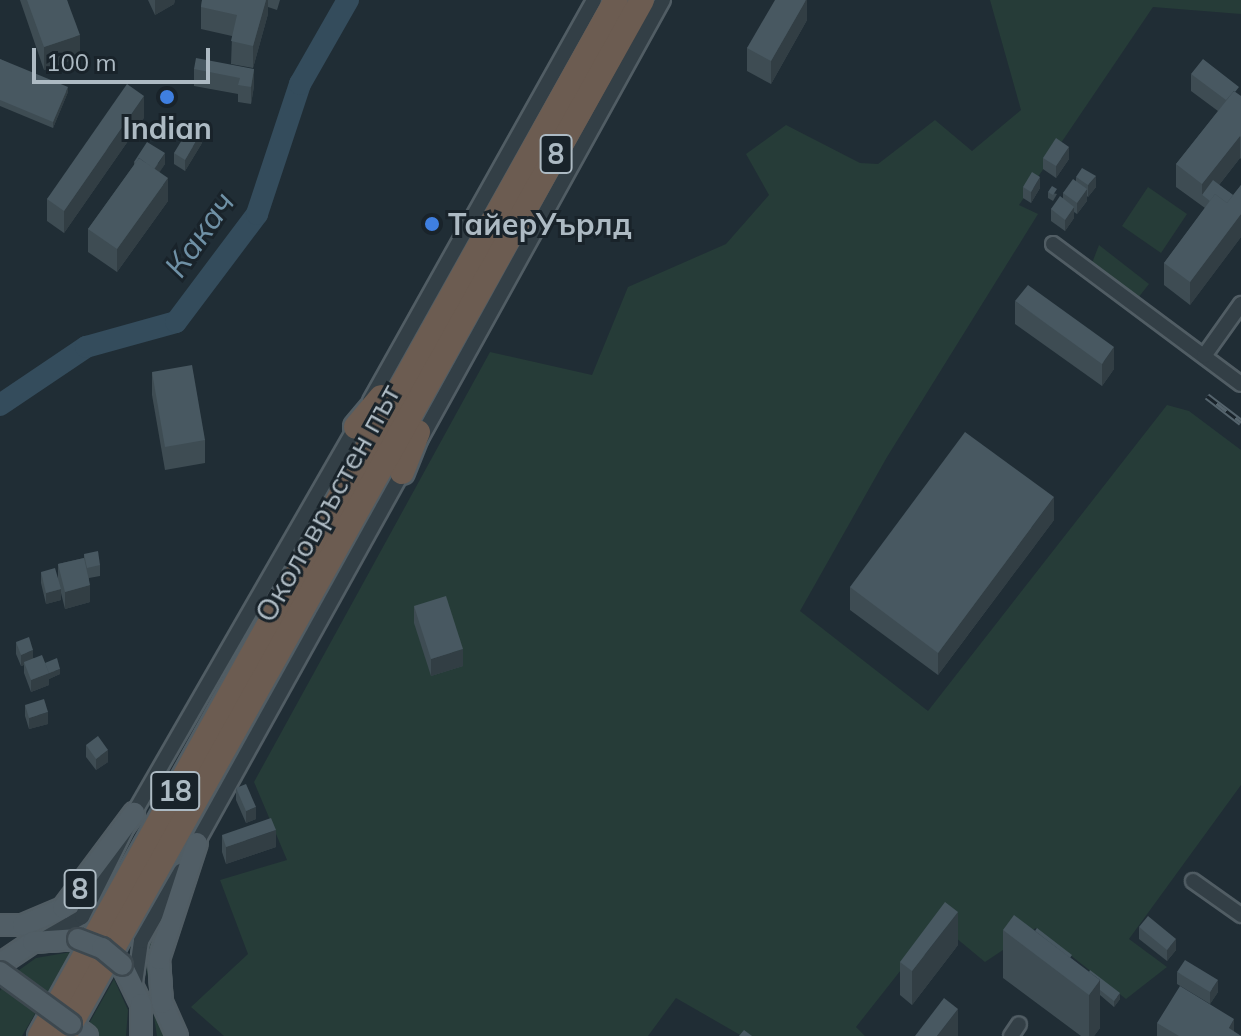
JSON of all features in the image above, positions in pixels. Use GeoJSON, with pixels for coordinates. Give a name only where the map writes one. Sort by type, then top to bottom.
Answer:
{"type":"FeatureCollection","features":[{"type":"Feature","properties":{"kind":"highway","name":"Околовръстен път"},"geometry":{"type":"LineString","coordinates":[[40,1036],[616,0]]}},
{"type":"Feature","properties":{"kind":"highway","name":"Околовръстен път"},"geometry":{"type":"LineString","coordinates":[[63,1027],[642,0]]}},
{"type":"Feature","properties":{"kind":"highway","name":"8"},"geometry":{"type":"LineString","coordinates":[[402,472],[470,308]]}},
{"type":"Feature","properties":{"kind":"highway","name":"8"},"geometry":{"type":"LineString","coordinates":[[356,427],[428,340]]}},
{"type":"Feature","properties":{"kind":"main road","name":"8"},"geometry":{"type":"LineString","coordinates":[[0,925],[23,925],[63,908],[134,813]]}},
{"type":"Feature","properties":{"kind":"main road"},"geometry":{"type":"LineString","coordinates":[[177,1036],[162,1003],[159,959],[197,843]]}},
{"type":"Feature","properties":{"kind":"main road"},"geometry":{"type":"LineString","coordinates":[[0,945],[78,939],[102,948],[122,965],[135,983]]}},
{"type":"Feature","properties":{"kind":"main road"},"geometry":{"type":"LineString","coordinates":[[0,964],[38,941]]}},
{"type":"Feature","properties":{"kind":"main road"},"geometry":{"type":"LineString","coordinates":[[0,972],[63,1027],[87,1036]]}},
{"type":"Feature","properties":{"kind":"main road","name":"8"},"geometry":{"type":"LineString","coordinates":[[135,983],[144,1032]]}},
{"type":"Feature","properties":{"kind":"street"},"geometry":{"type":"LineString","coordinates":[[356,427],[594,0]]}},
{"type":"Feature","properties":{"kind":"street"},"geometry":{"type":"LineString","coordinates":[[402,472],[663,0]]}},
{"type":"Feature","properties":{"kind":"street"},"geometry":{"type":"LineString","coordinates":[[1053,244],[1241,384]]}},
{"type":"Feature","properties":{"kind":"street"},"geometry":{"type":"LineString","coordinates":[[1204,356],[1241,304]]}},
{"type":"Feature","properties":{"kind":"street","name":"8"},"geometry":{"type":"LineString","coordinates":[[134,813],[356,427]]}},
{"type":"Feature","properties":{"kind":"street","name":"8"},"geometry":{"type":"LineString","coordinates":[[135,983],[145,932],[402,472]]}},
{"type":"Feature","properties":{"kind":"street"},"geometry":{"type":"LineString","coordinates":[[38,941],[82,917],[134,813]]}},
{"type":"Feature","properties":{"kind":"street"},"geometry":{"type":"LineString","coordinates":[[1193,881],[1241,915]]}},
{"type":"Feature","properties":{"kind":"green space"},"geometry":{"type":"Polygon","coordinates":[[[990,0],[1241,0],[1241,14],[1153,7],[1019,205],[1038,214],[887,457],[800,611],[928,711],[1167,405],[1189,411],[1241,450],[1241,785],[1129,939],[1167,967],[1126,999],[1036,928],[985,962],[938,923],[856,1027],[865,1036],[742,1036],[676,998],[648,1036],[224,1036],[191,1007],[248,954],[220,880],[287,860],[254,782],[490,352],[592,375],[628,287],[726,244],[769,195],[746,154],[786,125],[860,163],[878,164],[935,120],[972,151],[1021,110],[990,0]]]}},
{"type":"Feature","properties":{"kind":"green space"},"geometry":{"type":"Polygon","coordinates":[[[1148,187],[1187,214],[1161,253],[1122,226],[1148,187]]]}},
{"type":"Feature","properties":{"kind":"green space"},"geometry":{"type":"Polygon","coordinates":[[[1099,245],[1149,284],[1138,298],[1092,263],[1099,245]]]}},
{"type":"Feature","properties":{"kind":"green space"},"geometry":{"type":"Polygon","coordinates":[[[173,892],[160,934],[173,1036],[157,1036],[144,953],[173,892]]]}},
{"type":"Feature","properties":{"kind":"green space"},"geometry":{"type":"Polygon","coordinates":[[[71,952],[22,1036],[0,1036],[0,991],[8,978],[36,958],[71,952]]]}},
{"type":"Feature","properties":{"kind":"green space"},"geometry":{"type":"Polygon","coordinates":[[[114,979],[128,1010],[126,1036],[82,1036],[114,979]]]}},
{"type":"Feature","properties":{"kind":"building"},"geometry":{"type":"Polygon","coordinates":[[[27,0],[67,0],[80,35],[44,47],[27,0]]]}},
{"type":"Feature","properties":{"kind":"building"},"geometry":{"type":"Polygon","coordinates":[[[202,0],[266,0],[253,46],[231,41],[237,15],[201,7],[202,0]]]}},
{"type":"Feature","properties":{"kind":"building"},"geometry":{"type":"Polygon","coordinates":[[[775,0],[806,0],[771,61],[747,48],[775,0]]]}},
{"type":"Feature","properties":{"kind":"building"},"geometry":{"type":"Polygon","coordinates":[[[196,58],[254,69],[251,87],[238,85],[240,78],[194,69],[196,58]]]}},
{"type":"Feature","properties":{"kind":"building"},"geometry":{"type":"Polygon","coordinates":[[[0,59],[68,87],[53,122],[0,100],[0,59]]]}},
{"type":"Feature","properties":{"kind":"building"},"geometry":{"type":"Polygon","coordinates":[[[1203,59],[1239,87],[1226,100],[1191,74],[1203,59]]]}},
{"type":"Feature","properties":{"kind":"building"},"geometry":{"type":"Polygon","coordinates":[[[127,84],[144,96],[64,211],[47,199],[127,84]]]}},
{"type":"Feature","properties":{"kind":"building"},"geometry":{"type":"Polygon","coordinates":[[[1234,91],[1241,96],[1241,137],[1202,184],[1176,164],[1234,91]]]}},
{"type":"Feature","properties":{"kind":"building"},"geometry":{"type":"Polygon","coordinates":[[[191,125],[202,131],[185,160],[174,153],[191,125]]]}},
{"type":"Feature","properties":{"kind":"building"},"geometry":{"type":"Polygon","coordinates":[[[1056,138],[1069,147],[1056,166],[1043,158],[1056,138]]]}},
{"type":"Feature","properties":{"kind":"building"},"geometry":{"type":"Polygon","coordinates":[[[147,142],[165,153],[154,169],[139,158],[134,162],[147,142]]]}},
{"type":"Feature","properties":{"kind":"building"},"geometry":{"type":"Polygon","coordinates":[[[139,158],[168,178],[117,249],[88,229],[139,158]]]}},
{"type":"Feature","properties":{"kind":"building"},"geometry":{"type":"Polygon","coordinates":[[[1082,168],[1096,176],[1088,185],[1076,177],[1082,168]]]}},
{"type":"Feature","properties":{"kind":"building"},"geometry":{"type":"Polygon","coordinates":[[[1032,172],[1040,177],[1031,192],[1023,187],[1032,172]]]}},
{"type":"Feature","properties":{"kind":"building"},"geometry":{"type":"Polygon","coordinates":[[[1073,179],[1087,189],[1077,203],[1063,193],[1073,179]]]}},
{"type":"Feature","properties":{"kind":"building"},"geometry":{"type":"Polygon","coordinates":[[[1213,180],[1233,195],[1227,203],[1215,194],[1210,201],[1202,195],[1213,180]]]}},
{"type":"Feature","properties":{"kind":"building"},"geometry":{"type":"Polygon","coordinates":[[[1241,185],[1241,214],[1190,282],[1164,263],[1215,194],[1227,203],[1241,185]]]}},
{"type":"Feature","properties":{"kind":"building"},"geometry":{"type":"Polygon","coordinates":[[[1052,186],[1057,189],[1053,195],[1048,192],[1052,186]]]}},
{"type":"Feature","properties":{"kind":"building"},"geometry":{"type":"Polygon","coordinates":[[[1060,196],[1074,207],[1065,220],[1051,209],[1060,196]]]}},
{"type":"Feature","properties":{"kind":"building"},"geometry":{"type":"Polygon","coordinates":[[[1028,285],[1114,347],[1102,364],[1015,301],[1028,285]]]}},
{"type":"Feature","properties":{"kind":"building"},"geometry":{"type":"Polygon","coordinates":[[[192,365],[205,440],[165,447],[152,372],[192,365]]]}},
{"type":"Feature","properties":{"kind":"building"},"geometry":{"type":"Polygon","coordinates":[[[965,432],[1054,497],[938,653],[850,587],[965,432]]]}},
{"type":"Feature","properties":{"kind":"building"},"geometry":{"type":"Polygon","coordinates":[[[98,551],[100,565],[87,568],[84,554],[98,551]]]}},
{"type":"Feature","properties":{"kind":"building"},"geometry":{"type":"Polygon","coordinates":[[[84,558],[90,585],[65,592],[58,564],[84,558]]]}},
{"type":"Feature","properties":{"kind":"building"},"geometry":{"type":"Polygon","coordinates":[[[55,568],[61,589],[46,593],[41,572],[55,568]]]}},
{"type":"Feature","properties":{"kind":"building"},"geometry":{"type":"Polygon","coordinates":[[[446,596],[463,649],[431,659],[414,606],[446,596]]]}},
{"type":"Feature","properties":{"kind":"building"},"geometry":{"type":"Polygon","coordinates":[[[29,637],[33,650],[21,655],[16,642],[29,637]]]}},
{"type":"Feature","properties":{"kind":"building"},"geometry":{"type":"Polygon","coordinates":[[[42,655],[49,673],[31,680],[24,662],[42,655]]]}},
{"type":"Feature","properties":{"kind":"building"},"geometry":{"type":"Polygon","coordinates":[[[57,658],[60,669],[49,673],[45,663],[57,658]]]}},
{"type":"Feature","properties":{"kind":"building"},"geometry":{"type":"Polygon","coordinates":[[[44,699],[48,712],[29,718],[25,705],[44,699]]]}},
{"type":"Feature","properties":{"kind":"building"},"geometry":{"type":"Polygon","coordinates":[[[98,736],[108,750],[96,759],[86,745],[98,736]]]}},
{"type":"Feature","properties":{"kind":"building"},"geometry":{"type":"Polygon","coordinates":[[[246,784],[256,807],[246,811],[236,788],[246,784]]]}},
{"type":"Feature","properties":{"kind":"building"},"geometry":{"type":"Polygon","coordinates":[[[271,818],[276,830],[226,847],[222,835],[271,818]]]}},
{"type":"Feature","properties":{"kind":"building"},"geometry":{"type":"Polygon","coordinates":[[[945,902],[958,912],[912,971],[900,962],[945,902]]]}},
{"type":"Feature","properties":{"kind":"building"},"geometry":{"type":"Polygon","coordinates":[[[1014,915],[1100,980],[1089,995],[1003,930],[1014,915]]]}},
{"type":"Feature","properties":{"kind":"building"},"geometry":{"type":"Polygon","coordinates":[[[1148,916],[1176,939],[1167,950],[1139,927],[1148,916]]]}},
{"type":"Feature","properties":{"kind":"building"},"geometry":{"type":"Polygon","coordinates":[[[1037,928],[1072,955],[1070,958],[1035,931],[1037,928]]]}},
{"type":"Feature","properties":{"kind":"building"},"geometry":{"type":"Polygon","coordinates":[[[1185,960],[1218,980],[1210,992],[1177,972],[1185,960]]]}},
{"type":"Feature","properties":{"kind":"building"},"geometry":{"type":"Polygon","coordinates":[[[1090,970],[1120,993],[1114,1001],[1100,990],[1100,980],[1090,970]]]}},
{"type":"Feature","properties":{"kind":"building"},"geometry":{"type":"Polygon","coordinates":[[[1180,986],[1234,1019],[1229,1028],[1241,1036],[1179,1036],[1157,1023],[1180,986]]]}},
{"type":"Feature","properties":{"kind":"building"},"geometry":{"type":"Polygon","coordinates":[[[944,998],[958,1009],[937,1036],[915,1036],[944,998]]]}},
{"type":"Feature","properties":{"kind":"waterway","name":"Какач"},"geometry":{"type":"LineString","coordinates":[[0,405],[86,347],[176,322],[257,214],[300,84],[348,0]]}},
{"type":"Feature","properties":{"kind":"railway"},"geometry":{"type":"LineString","coordinates":[[1207,396],[1241,422]]}},
{"type":"Feature","properties":{"kind":"place","name":"Indian"},"geometry":{"type":"Point","coordinates":[167,97]}},
{"type":"Feature","properties":{"kind":"place","name":"ТайерУърлд"},"geometry":{"type":"Point","coordinates":[432,224]}}]}
